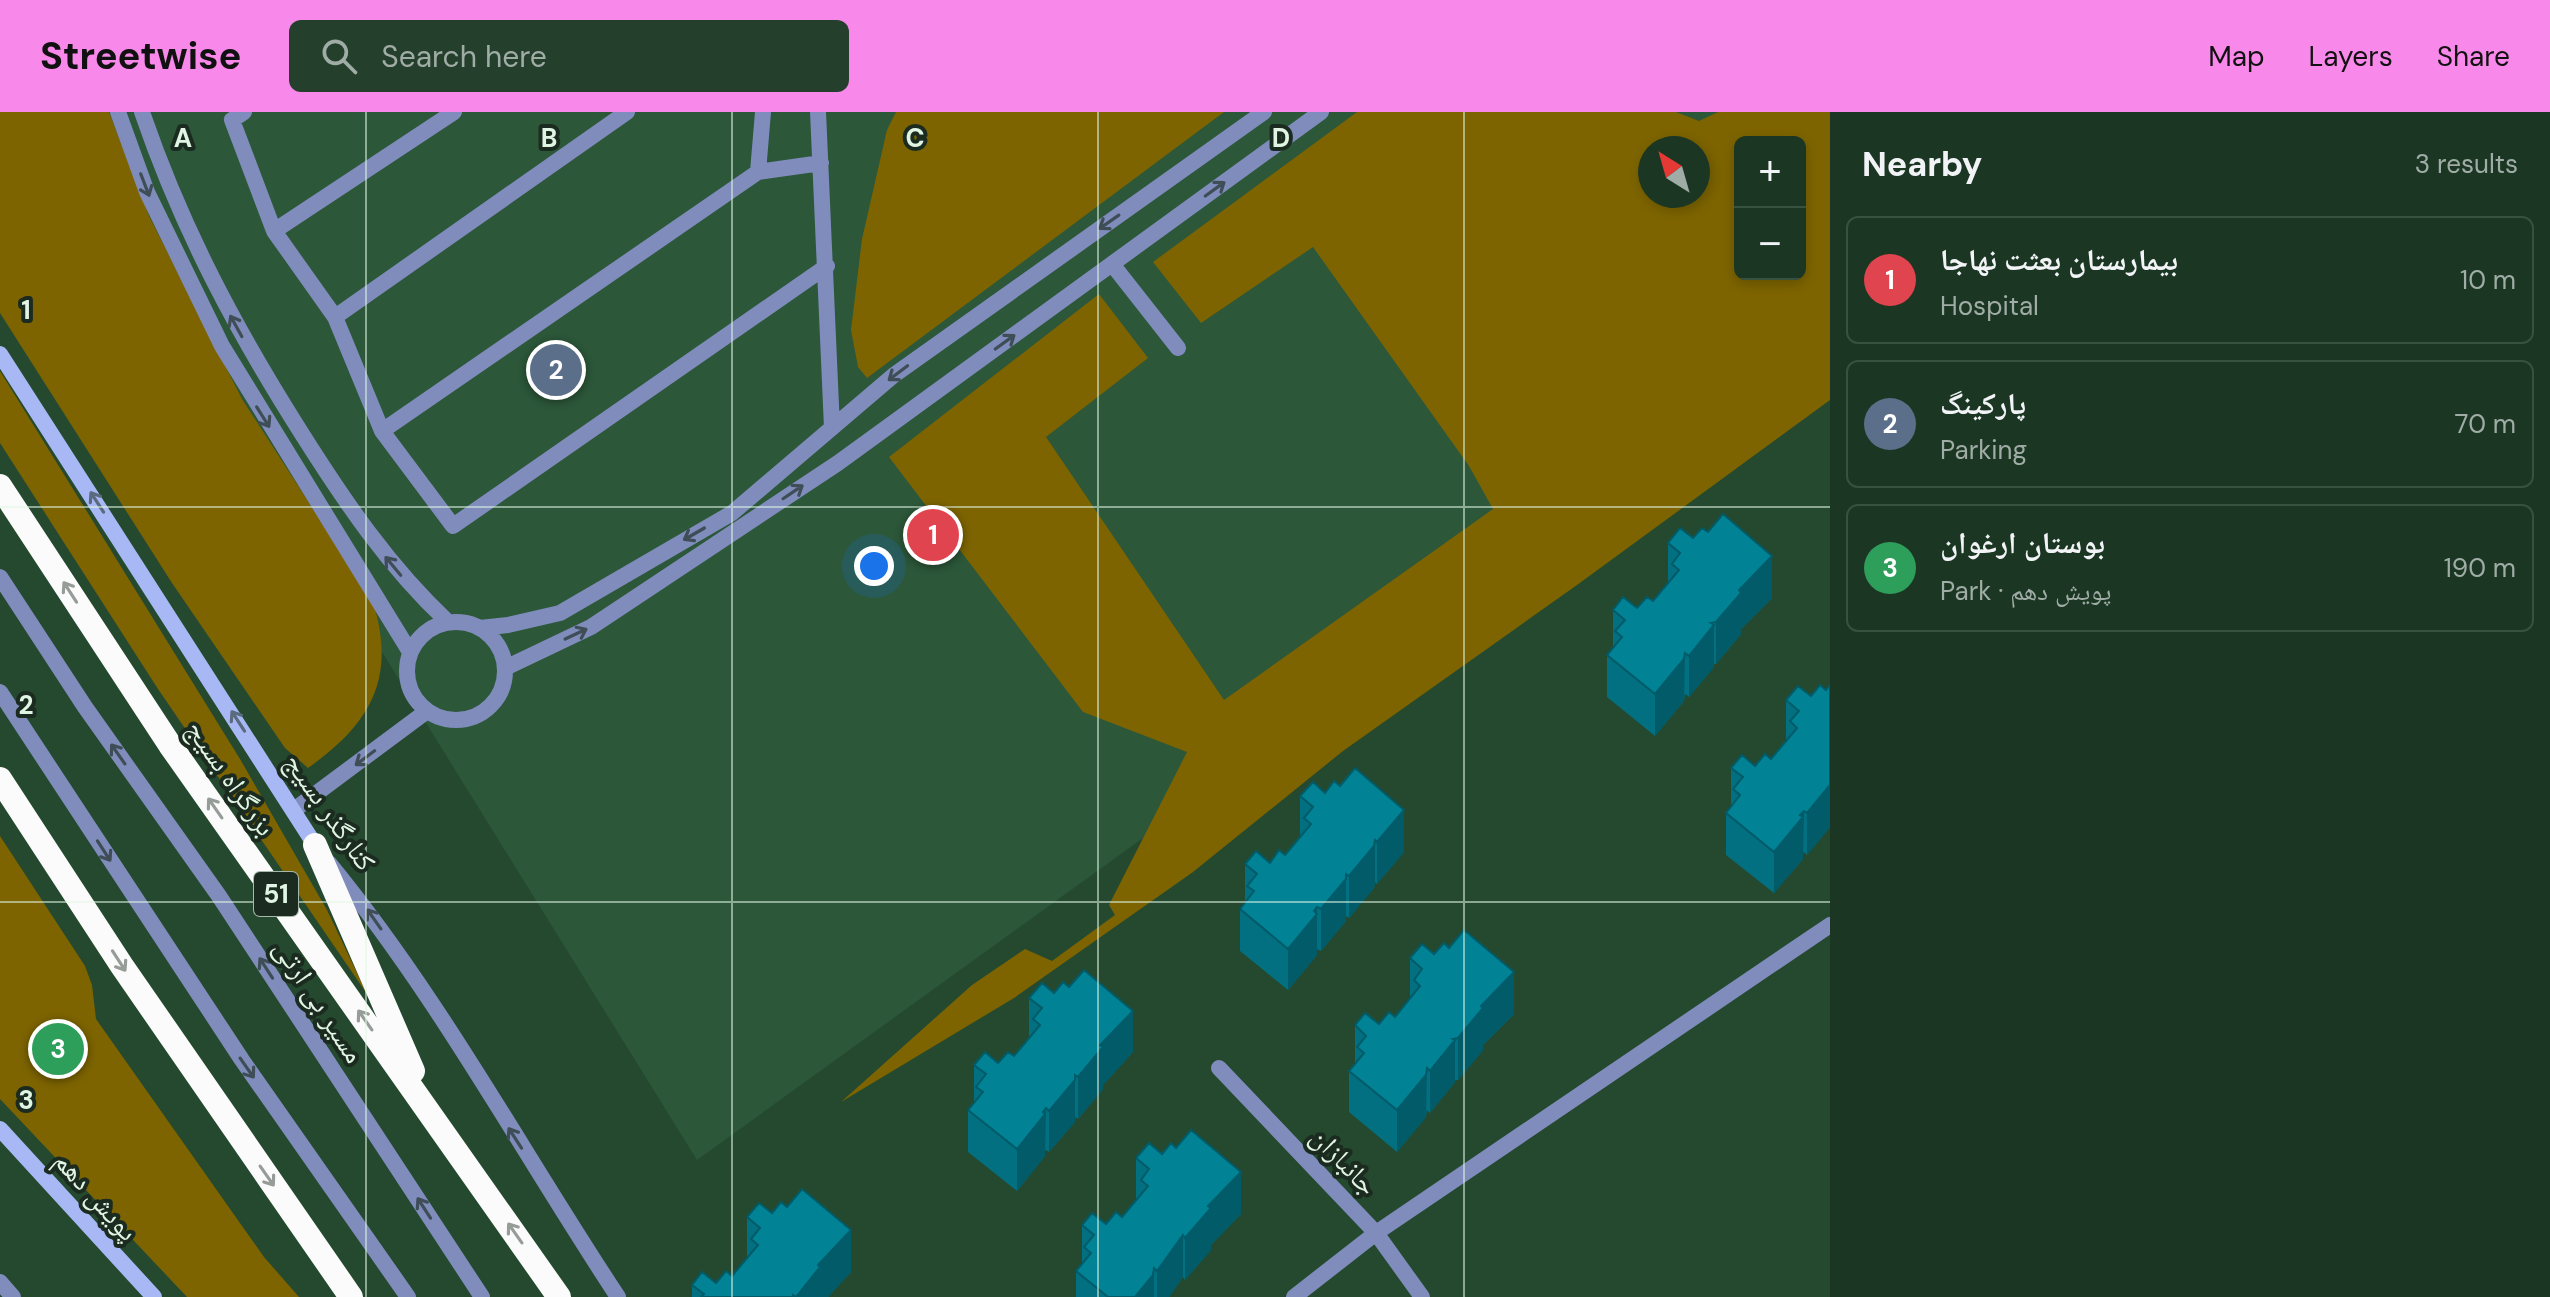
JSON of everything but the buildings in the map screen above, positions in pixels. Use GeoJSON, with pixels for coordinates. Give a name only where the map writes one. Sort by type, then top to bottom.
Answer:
{"type":"FeatureCollection","features":[{"type":"Feature","properties":{"kind":"highway","name":"بزرگراه بسیج"},"geometry":{"type":"LineString","coordinates":[[0,486],[170,745],[559,1297]]}},
{"type":"Feature","properties":{"kind":"highway"},"geometry":{"type":"LineString","coordinates":[[0,779],[122,966],[351,1297]]}},
{"type":"Feature","properties":{"kind":"highway"},"geometry":{"type":"LineString","coordinates":[[315,845],[378,985],[427,1107]]}},
{"type":"Feature","properties":{"kind":"main road","name":"کنارگذر بسیج"},"geometry":{"type":"LineString","coordinates":[[0,354],[315,845]]}},
{"type":"Feature","properties":{"kind":"main road","name":"پویش دهم"},"geometry":{"type":"LineString","coordinates":[[0,1129],[154,1297]]}},
{"type":"Feature","properties":{"kind":"street"},"geometry":{"type":"LineString","coordinates":[[118,112],[147,192],[222,346],[410,652]]}},
{"type":"Feature","properties":{"kind":"street"},"geometry":{"type":"LineString","coordinates":[[142,112],[205,269],[240,335],[335,485],[386,558],[448,622]]}},
{"type":"Feature","properties":{"kind":"street"},"geometry":{"type":"LineString","coordinates":[[274,231],[454,112]]}},
{"type":"Feature","properties":{"kind":"street"},"geometry":{"type":"LineString","coordinates":[[335,317],[627,112]]}},
{"type":"Feature","properties":{"kind":"street"},"geometry":{"type":"LineString","coordinates":[[758,172],[763,112]]}},
{"type":"Feature","properties":{"kind":"street"},"geometry":{"type":"LineString","coordinates":[[818,112],[832,428]]}},
{"type":"Feature","properties":{"kind":"street"},"geometry":{"type":"LineString","coordinates":[[480,628],[493,638],[505,668],[503,684],[486,710],[457,720],[427,711],[408,684],[406,668],[410,652],[432,628],[448,622],[480,628],[508,625],[560,613],[732,513],[894,375],[1264,112]]}},
{"type":"Feature","properties":{"kind":"street"},"geometry":{"type":"LineString","coordinates":[[505,668],[591,627],[838,463],[1321,112]]}},
{"type":"Feature","properties":{"kind":"street"},"geometry":{"type":"LineString","coordinates":[[234,115],[274,231],[335,317],[382,431],[453,526],[827,266]]}},
{"type":"Feature","properties":{"kind":"street"},"geometry":{"type":"LineString","coordinates":[[382,431],[758,172],[821,163]]}},
{"type":"Feature","properties":{"kind":"street"},"geometry":{"type":"LineString","coordinates":[[1112,264],[1178,348]]}},
{"type":"Feature","properties":{"kind":"street","name":"مسیر بی ارتی"},"geometry":{"type":"LineString","coordinates":[[0,577],[85,707],[219,896],[482,1297]]}},
{"type":"Feature","properties":{"kind":"street"},"geometry":{"type":"LineString","coordinates":[[0,692],[242,1060],[408,1297]]}},
{"type":"Feature","properties":{"kind":"street"},"geometry":{"type":"LineString","coordinates":[[294,810],[427,711]]}},
{"type":"Feature","properties":{"kind":"street","name":"کنارگذر بسیج"},"geometry":{"type":"LineString","coordinates":[[315,845],[369,912],[434,1006],[618,1297]]}},
{"type":"Feature","properties":{"kind":"street"},"geometry":{"type":"LineString","coordinates":[[1294,1297],[1376,1233],[1830,925]]}},
{"type":"Feature","properties":{"kind":"street","name":"جانبازان"},"geometry":{"type":"LineString","coordinates":[[1219,1068],[1376,1233],[1422,1297]]}},
{"type":"Feature","properties":{"kind":"street"},"geometry":{"type":"LineString","coordinates":[[0,1282],[13,1297]]}},
{"type":"Feature","properties":{"kind":"shaded area"},"geometry":{"type":"Polygon","coordinates":[[[0,112],[109,112],[149,216],[242,399],[373,602],[382,654],[373,697],[348,734],[308,768],[285,748],[172,583],[0,313],[0,112]]]}},
{"type":"Feature","properties":{"kind":"shaded area"},"geometry":{"type":"Polygon","coordinates":[[[106,112],[1830,112],[1830,342],[697,1160],[382,652],[228,419],[106,112]]]}},
{"type":"Feature","properties":{"kind":"shaded area"},"geometry":{"type":"Polygon","coordinates":[[[896,112],[1224,112],[867,378],[858,367],[851,330],[862,239],[887,130],[896,112]]]}},
{"type":"Feature","properties":{"kind":"shaded area"},"geometry":{"type":"Polygon","coordinates":[[[1357,112],[1676,112],[1699,121],[1718,112],[1830,112],[1830,400],[1343,751],[1193,872],[1014,998],[841,1102],[972,985],[1025,949],[1052,961],[1115,915],[1109,905],[1187,752],[1083,712],[889,457],[1099,294],[1148,358],[1046,437],[1224,700],[1493,509],[1469,466],[1313,247],[1201,323],[1153,262],[1357,112]]]}},
{"type":"Feature","properties":{"kind":"shaded area"},"geometry":{"type":"Polygon","coordinates":[[[0,371],[240,759],[327,910],[367,994],[158,689],[0,443],[0,371]]]}},
{"type":"Feature","properties":{"kind":"shaded area"},"geometry":{"type":"Polygon","coordinates":[[[0,836],[85,966],[92,985],[96,1019],[264,1257],[299,1297],[187,1297],[0,1099],[0,836]]]}},
{"type":"Feature","properties":{"kind":"place","name":"پارکینگ"},"geometry":{"type":"Point","coordinates":[556,370]}},
{"type":"Feature","properties":{"kind":"place","name":"بیمارستان بعثت نهاجا"},"geometry":{"type":"Point","coordinates":[933,535]}},
{"type":"Feature","properties":{"kind":"place","name":"بوستان ارغوان"},"geometry":{"type":"Point","coordinates":[58,1049]}}]}
